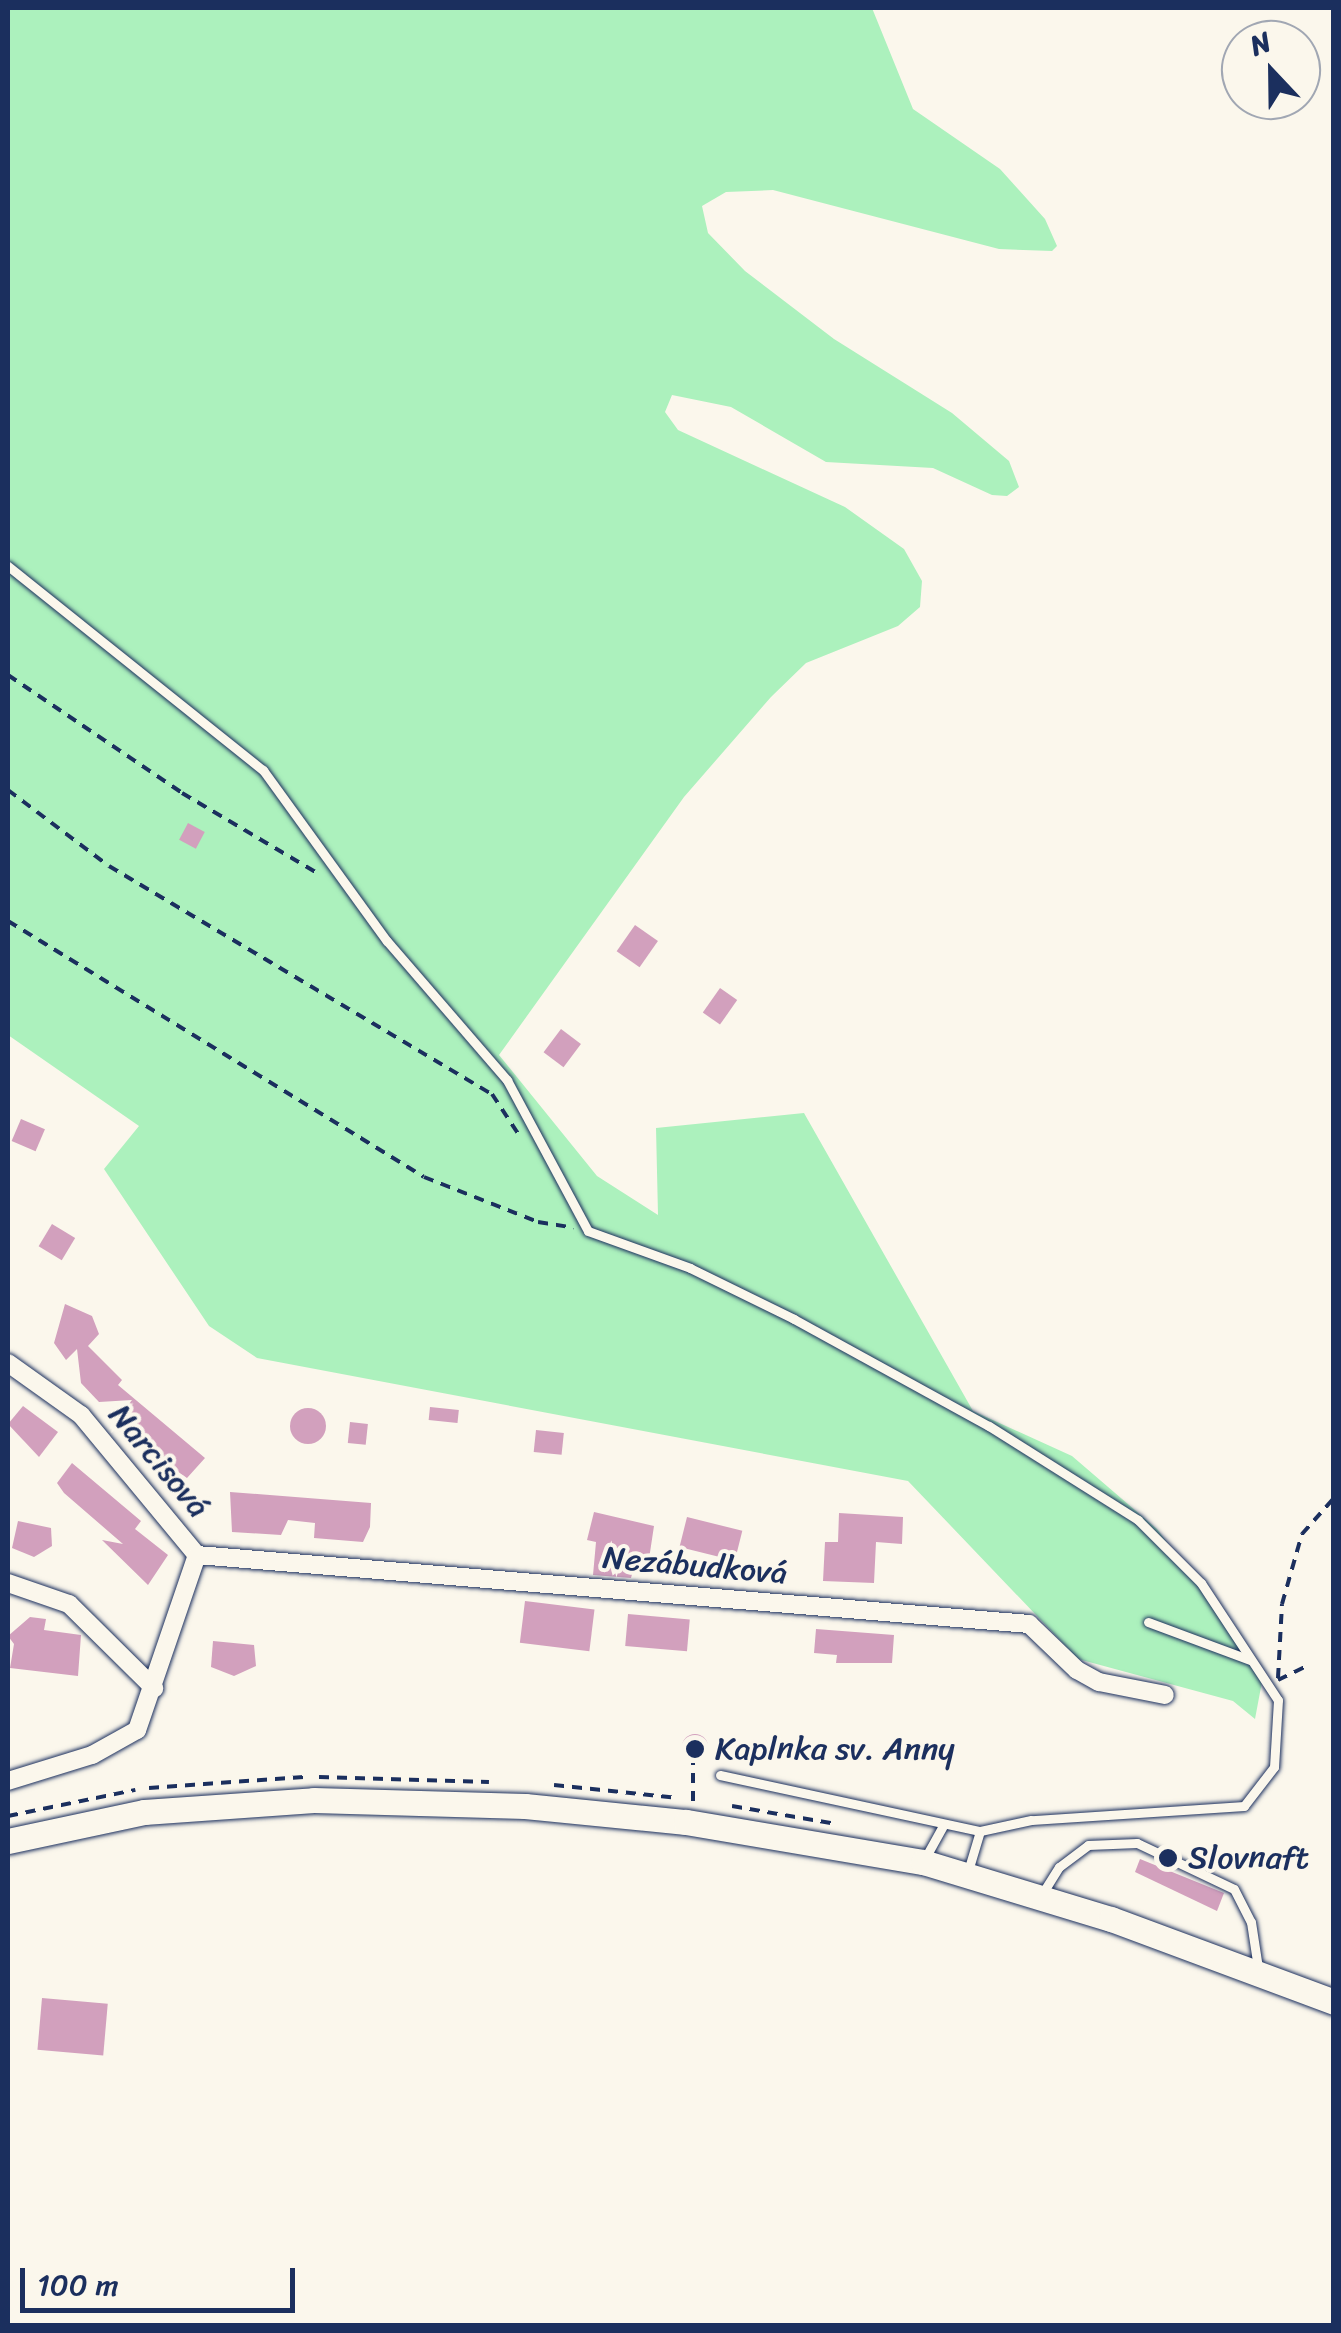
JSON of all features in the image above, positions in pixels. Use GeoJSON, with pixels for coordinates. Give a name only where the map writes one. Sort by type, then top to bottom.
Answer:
{"type":"FeatureCollection","features":[{"type":"Feature","properties":{"kind":"main road"},"geometry":{"type":"LineString","coordinates":[[8,1841],[144,1812],[388,1800],[670,1820],[923,1862],[1258,1971],[1334,2002]]}},
{"type":"Feature","properties":{"kind":"street","name":"Narcisová"},"geometry":{"type":"LineString","coordinates":[[8,1363],[81,1415],[198,1555],[137,1730],[120,1744],[8,1781]]}},
{"type":"Feature","properties":{"kind":"street","name":"Nezábudková"},"geometry":{"type":"LineString","coordinates":[[198,1555],[1028,1624],[1088,1676],[1165,1695]]}},
{"type":"Feature","properties":{"kind":"street"},"geometry":{"type":"LineString","coordinates":[[8,1583],[69,1604],[154,1688]]}},
{"type":"Feature","properties":{"kind":"lane"},"geometry":{"type":"LineString","coordinates":[[8,566],[263,770],[353,894],[507,1080],[588,1230],[690,1268],[794,1319],[989,1426],[1138,1520],[1201,1583],[1278,1700],[1274,1767],[1244,1806],[1030,1820],[980,1832],[942,1827],[720,1775]]}},
{"type":"Feature","properties":{"kind":"lane"},"geometry":{"type":"LineString","coordinates":[[1148,1622],[1252,1660]]}},
{"type":"Feature","properties":{"kind":"lane"},"geometry":{"type":"LineString","coordinates":[[923,1862],[942,1827]]}},
{"type":"Feature","properties":{"kind":"lane"},"geometry":{"type":"LineString","coordinates":[[967,1875],[980,1832]]}},
{"type":"Feature","properties":{"kind":"lane"},"geometry":{"type":"LineString","coordinates":[[1040,1897],[1059,1867],[1088,1845],[1136,1843],[1234,1889],[1251,1922],[1258,1971]]}},
{"type":"Feature","properties":{"kind":"path"},"geometry":{"type":"LineString","coordinates":[[8,675],[182,793],[353,894]]}},
{"type":"Feature","properties":{"kind":"path"},"geometry":{"type":"LineString","coordinates":[[8,790],[110,866],[492,1094],[526,1147]]}},
{"type":"Feature","properties":{"kind":"path"},"geometry":{"type":"LineString","coordinates":[[8,920],[424,1177],[538,1222],[588,1230]]}},
{"type":"Feature","properties":{"kind":"path"},"geometry":{"type":"LineString","coordinates":[[1278,1700],[1282,1604],[1302,1534],[1334,1498]]}},
{"type":"Feature","properties":{"kind":"path"},"geometry":{"type":"LineString","coordinates":[[1278,1680],[1307,1666]]}},
{"type":"Feature","properties":{"kind":"path"},"geometry":{"type":"LineString","coordinates":[[693,1801],[694,1764]]}},
{"type":"Feature","properties":{"kind":"green space"},"geometry":{"type":"Polygon","coordinates":[[[8,8],[872,8],[913,109],[1000,169],[1045,219],[1057,246],[1052,251],[999,249],[773,190],[726,192],[702,206],[708,233],[745,271],[834,339],[952,413],[1009,461],[1019,487],[1007,496],[992,495],[933,468],[826,462],[731,407],[672,395],[665,412],[678,430],[845,507],[904,549],[922,581],[920,607],[898,626],[806,663],[771,697],[684,797],[499,1055],[597,1176],[658,1215],[656,1128],[804,1113],[973,1411],[1072,1456],[1157,1529],[1264,1671],[1255,1719],[1233,1701],[1078,1659],[908,1481],[257,1358],[209,1326],[104,1169],[139,1126],[8,1035],[8,8]]]}},
{"type":"Feature","properties":{"kind":"building"},"geometry":{"type":"Polygon","coordinates":[[[188,823],[205,832],[196,849],[179,840],[188,823]]]}},
{"type":"Feature","properties":{"kind":"building"},"geometry":{"type":"Polygon","coordinates":[[[635,925],[658,941],[640,967],[617,951],[635,925]]]}},
{"type":"Feature","properties":{"kind":"building"},"geometry":{"type":"Polygon","coordinates":[[[720,988],[737,1000],[720,1025],[703,1013],[720,988]]]}},
{"type":"Feature","properties":{"kind":"building"},"geometry":{"type":"Polygon","coordinates":[[[561,1029],[581,1044],[564,1067],[544,1052],[561,1029]]]}},
{"type":"Feature","properties":{"kind":"building"},"geometry":{"type":"Polygon","coordinates":[[[21,1119],[45,1129],[36,1151],[12,1141],[21,1119]]]}},
{"type":"Feature","properties":{"kind":"building"},"geometry":{"type":"Polygon","coordinates":[[[52,1224],[75,1238],[62,1260],[39,1246],[52,1224]]]}},
{"type":"Feature","properties":{"kind":"building"},"geometry":{"type":"Polygon","coordinates":[[[65,1304],[92,1316],[99,1334],[88,1346],[122,1380],[118,1385],[205,1458],[187,1478],[120,1432],[115,1422],[132,1400],[99,1402],[81,1383],[77,1349],[66,1360],[54,1343],[65,1304]]]}},
{"type":"Feature","properties":{"kind":"building"},"geometry":{"type":"Polygon","coordinates":[[[23,1406],[58,1432],[39,1457],[8,1424],[23,1406]]]}},
{"type":"Feature","properties":{"kind":"building"},"geometry":{"type":"Polygon","coordinates":[[[430,1407],[459,1410],[457,1423],[429,1420],[430,1407]]]}},
{"type":"Feature","properties":{"kind":"building"},"geometry":{"type":"Polygon","coordinates":[[[308,1408],[321,1413],[326,1426],[321,1439],[308,1444],[295,1439],[290,1426],[295,1413],[308,1408]]]}},
{"type":"Feature","properties":{"kind":"building"},"geometry":{"type":"Polygon","coordinates":[[[350,1422],[368,1424],[366,1445],[348,1443],[350,1422]]]}},
{"type":"Feature","properties":{"kind":"building"},"geometry":{"type":"Polygon","coordinates":[[[536,1430],[564,1433],[562,1455],[534,1452],[536,1430]]]}},
{"type":"Feature","properties":{"kind":"building"},"geometry":{"type":"Polygon","coordinates":[[[72,1463],[141,1521],[135,1529],[168,1555],[148,1585],[102,1540],[123,1544],[57,1483],[72,1463]]]}},
{"type":"Feature","properties":{"kind":"building"},"geometry":{"type":"Polygon","coordinates":[[[230,1492],[371,1503],[370,1527],[363,1542],[314,1538],[315,1523],[288,1520],[281,1535],[232,1532],[230,1492]]]}},
{"type":"Feature","properties":{"kind":"building"},"geometry":{"type":"Polygon","coordinates":[[[594,1512],[654,1526],[649,1559],[637,1556],[631,1578],[593,1575],[596,1542],[587,1540],[594,1512]]]}},
{"type":"Feature","properties":{"kind":"building"},"geometry":{"type":"Polygon","coordinates":[[[839,1513],[903,1517],[902,1544],[876,1542],[874,1583],[823,1581],[825,1542],[838,1542],[839,1513]]]}},
{"type":"Feature","properties":{"kind":"building"},"geometry":{"type":"Polygon","coordinates":[[[687,1517],[742,1531],[735,1561],[680,1547],[687,1517]]]}},
{"type":"Feature","properties":{"kind":"building"},"geometry":{"type":"Polygon","coordinates":[[[18,1521],[51,1528],[52,1546],[34,1557],[12,1548],[18,1521]]]}},
{"type":"Feature","properties":{"kind":"building"},"geometry":{"type":"Polygon","coordinates":[[[525,1601],[594,1610],[589,1651],[520,1643],[525,1601]]]}},
{"type":"Feature","properties":{"kind":"building"},"geometry":{"type":"Polygon","coordinates":[[[628,1614],[690,1619],[687,1651],[625,1646],[628,1614]]]}},
{"type":"Feature","properties":{"kind":"building"},"geometry":{"type":"Polygon","coordinates":[[[30,1617],[46,1619],[44,1630],[81,1635],[78,1676],[10,1668],[14,1644],[8,1636],[30,1617]]]}},
{"type":"Feature","properties":{"kind":"building"},"geometry":{"type":"Polygon","coordinates":[[[816,1629],[894,1635],[892,1663],[836,1663],[837,1655],[814,1653],[816,1629]]]}},
{"type":"Feature","properties":{"kind":"building"},"geometry":{"type":"Polygon","coordinates":[[[213,1641],[254,1645],[256,1666],[234,1676],[211,1667],[213,1641]]]}},
{"type":"Feature","properties":{"kind":"building","name":"Kaplnka sv. Anny"},"geometry":{"type":"Polygon","coordinates":[[[695,1734],[704,1738],[708,1747],[704,1756],[695,1760],[686,1756],[682,1747],[686,1738],[695,1734]]]}},
{"type":"Feature","properties":{"kind":"building"},"geometry":{"type":"Polygon","coordinates":[[[1140,1859],[1224,1893],[1217,1911],[1135,1872],[1140,1859]]]}},
{"type":"Feature","properties":{"kind":"building"},"geometry":{"type":"Polygon","coordinates":[[[42,1998],[108,2004],[103,2056],[37,2050],[42,1998]]]}},
{"type":"Feature","properties":{"kind":"place","name":"Kaplnka sv. Anny"},"geometry":{"type":"Point","coordinates":[695,1749]}},
{"type":"Feature","properties":{"kind":"place","name":"Slovnaft"},"geometry":{"type":"Point","coordinates":[1168,1858]}}]}
